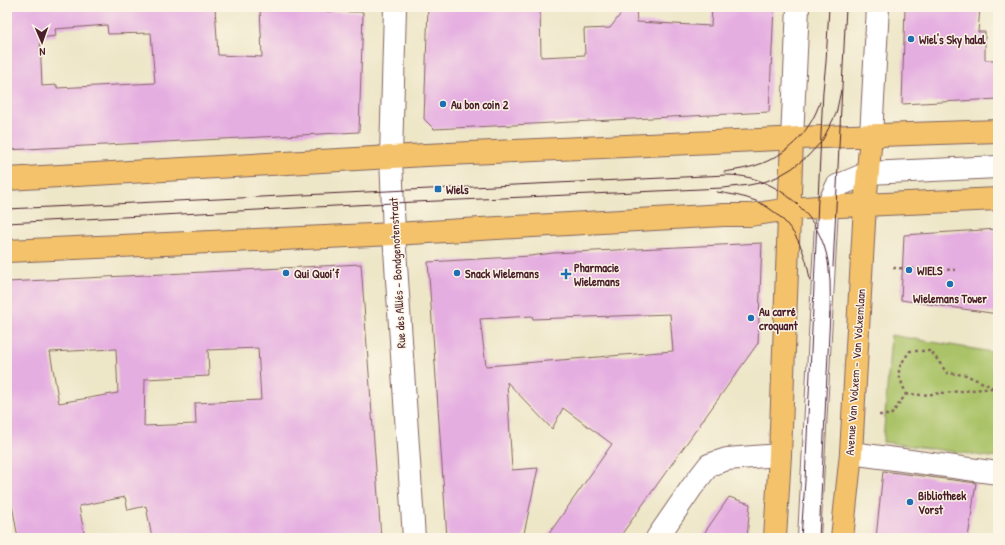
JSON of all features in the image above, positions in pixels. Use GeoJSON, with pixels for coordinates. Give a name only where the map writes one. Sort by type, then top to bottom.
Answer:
{"type":"FeatureCollection","features":[{"type":"Feature","properties":{"kind":"main road"},"geometry":{"type":"LineString","coordinates":[[7,179],[391,157],[998,131]]}},
{"type":"Feature","properties":{"kind":"main road","name":"Avenue Van Volxem - Van Volxemlaan"},"geometry":{"type":"LineString","coordinates":[[842,538],[851,453],[865,205],[871,136]]}},
{"type":"Feature","properties":{"kind":"main road"},"geometry":{"type":"LineString","coordinates":[[775,538],[780,455],[792,139]]}},
{"type":"Feature","properties":{"kind":"main road"},"geometry":{"type":"LineString","coordinates":[[7,251],[394,234],[724,215],[750,215],[790,209],[998,199]]}},
{"type":"Feature","properties":{"kind":"street","name":"Rue des Alliés - Bondgenotenstraat"},"geometry":{"type":"LineString","coordinates":[[395,7],[391,157],[394,234],[414,538]]}},
{"type":"Feature","properties":{"kind":"street"},"geometry":{"type":"LineString","coordinates":[[792,139],[798,7]]}},
{"type":"Feature","properties":{"kind":"street"},"geometry":{"type":"LineString","coordinates":[[871,136],[878,7]]}},
{"type":"Feature","properties":{"kind":"street"},"geometry":{"type":"LineString","coordinates":[[809,538],[827,207],[837,186],[868,172],[998,167]]}},
{"type":"Feature","properties":{"kind":"street"},"geometry":{"type":"LineString","coordinates":[[851,453],[998,473]]}},
{"type":"Feature","properties":{"kind":"street"},"geometry":{"type":"LineString","coordinates":[[656,538],[709,465],[727,459],[780,455]]}},
{"type":"Feature","properties":{"kind":"path"},"geometry":{"type":"LineString","coordinates":[[893,268],[957,270]]}},
{"type":"Feature","properties":{"kind":"path"},"geometry":{"type":"LineString","coordinates":[[906,394],[898,374],[900,366],[910,351],[931,351],[947,373],[966,375],[998,389]]}},
{"type":"Feature","properties":{"kind":"path"},"geometry":{"type":"LineString","coordinates":[[906,394],[922,395],[994,388]]}},
{"type":"Feature","properties":{"kind":"path"},"geometry":{"type":"LineString","coordinates":[[879,415],[891,415],[906,394]]}},
{"type":"Feature","properties":{"kind":"path"},"geometry":{"type":"LineString","coordinates":[[998,507],[996,519],[998,520]]}},
{"type":"Feature","properties":{"kind":"green space"},"geometry":{"type":"Polygon","coordinates":[[[891,335],[998,353],[998,458],[883,442],[891,335]]]}},
{"type":"Feature","properties":{"kind":"building"},"geometry":{"type":"Polygon","coordinates":[[[7,7],[215,7],[218,55],[262,57],[260,7],[313,7],[313,11],[363,12],[359,132],[7,150],[7,7]],[[107,25],[55,29],[56,36],[40,38],[42,86],[57,85],[57,88],[155,83],[151,33],[108,34],[107,25]]]}},
{"type":"Feature","properties":{"kind":"building"},"geometry":{"type":"Polygon","coordinates":[[[428,7],[540,7],[541,57],[585,55],[584,29],[610,28],[626,7],[636,7],[637,22],[711,26],[712,7],[774,7],[769,112],[434,129],[424,119],[428,7]]]}},
{"type":"Feature","properties":{"kind":"building"},"geometry":{"type":"Polygon","coordinates":[[[905,7],[980,7],[978,32],[985,32],[985,60],[998,60],[998,99],[902,104],[905,7]]]}},
{"type":"Feature","properties":{"kind":"building","name":"Wielemans Tower"},"geometry":{"type":"Polygon","coordinates":[[[998,229],[998,314],[901,300],[904,235],[998,229]]]}},
{"type":"Feature","properties":{"kind":"building"},"geometry":{"type":"Polygon","coordinates":[[[762,243],[758,343],[619,538],[546,538],[612,444],[563,408],[552,429],[507,382],[512,470],[538,468],[523,538],[447,538],[428,262],[530,256],[553,253],[762,243]],[[670,314],[533,319],[532,316],[480,319],[486,366],[673,351],[670,314]]]}},
{"type":"Feature","properties":{"kind":"building"},"geometry":{"type":"Polygon","coordinates":[[[361,264],[381,538],[152,538],[146,506],[128,510],[125,497],[79,506],[85,538],[18,538],[7,477],[7,282],[361,264]],[[258,348],[208,350],[209,376],[145,379],[144,426],[196,424],[195,403],[261,400],[258,348]],[[116,349],[50,352],[59,403],[118,393],[116,349]]]}},
{"type":"Feature","properties":{"kind":"building"},"geometry":{"type":"Polygon","coordinates":[[[883,471],[976,483],[968,538],[876,538],[883,471]]]}},
{"type":"Feature","properties":{"kind":"building"},"geometry":{"type":"Polygon","coordinates":[[[729,497],[750,504],[747,538],[701,538],[729,497]]]}},
{"type":"Feature","properties":{"kind":"tram line"},"geometry":{"type":"LineString","coordinates":[[801,538],[823,91],[829,7]]}},
{"type":"Feature","properties":{"kind":"tram line"},"geometry":{"type":"LineString","coordinates":[[833,267],[846,7]]}},
{"type":"Feature","properties":{"kind":"tram line"},"geometry":{"type":"LineString","coordinates":[[7,223],[723,188],[749,185],[764,182],[777,177],[807,157],[822,141],[836,114],[841,90]]}},
{"type":"Feature","properties":{"kind":"tram line"},"geometry":{"type":"LineString","coordinates":[[724,172],[758,165],[782,153],[805,131],[820,102]]}},
{"type":"Feature","properties":{"kind":"tram line"},"geometry":{"type":"LineString","coordinates":[[7,209],[726,175],[738,176],[751,178],[766,183],[780,191],[793,200],[804,211],[813,224],[821,238],[829,269],[830,318]]}},
{"type":"Feature","properties":{"kind":"tram line"},"geometry":{"type":"LineString","coordinates":[[717,192],[741,196],[756,201],[768,207],[778,215],[787,224],[800,244],[805,256],[810,281]]}},
{"type":"Feature","properties":{"kind":"tram line"},"geometry":{"type":"LineString","coordinates":[[819,538],[830,313]]}},
{"type":"Feature","properties":{"kind":"place","name":"Wiel's Sky halal"},"geometry":{"type":"Point","coordinates":[911,39]}},
{"type":"Feature","properties":{"kind":"place","name":"Au bon coin 2"},"geometry":{"type":"Point","coordinates":[443,104]}},
{"type":"Feature","properties":{"kind":"place","name":"Wiels"},"geometry":{"type":"Point","coordinates":[438,189]}},
{"type":"Feature","properties":{"kind":"place","name":"WIELS"},"geometry":{"type":"Point","coordinates":[909,270]}},
{"type":"Feature","properties":{"kind":"place","name":"Qui Quoi’f"},"geometry":{"type":"Point","coordinates":[286,273]}},
{"type":"Feature","properties":{"kind":"place","name":"Snack Wielemans"},"geometry":{"type":"Point","coordinates":[457,273]}},
{"type":"Feature","properties":{"kind":"place","name":"Pharmacie Wielemans"},"geometry":{"type":"Point","coordinates":[566,274]}},
{"type":"Feature","properties":{"kind":"place","name":"Wielemans Tower"},"geometry":{"type":"Point","coordinates":[950,284]}},
{"type":"Feature","properties":{"kind":"place","name":"Au carré croquant"},"geometry":{"type":"Point","coordinates":[751,318]}},
{"type":"Feature","properties":{"kind":"place","name":"Bibliotheek Vorst"},"geometry":{"type":"Point","coordinates":[910,502]}}]}
